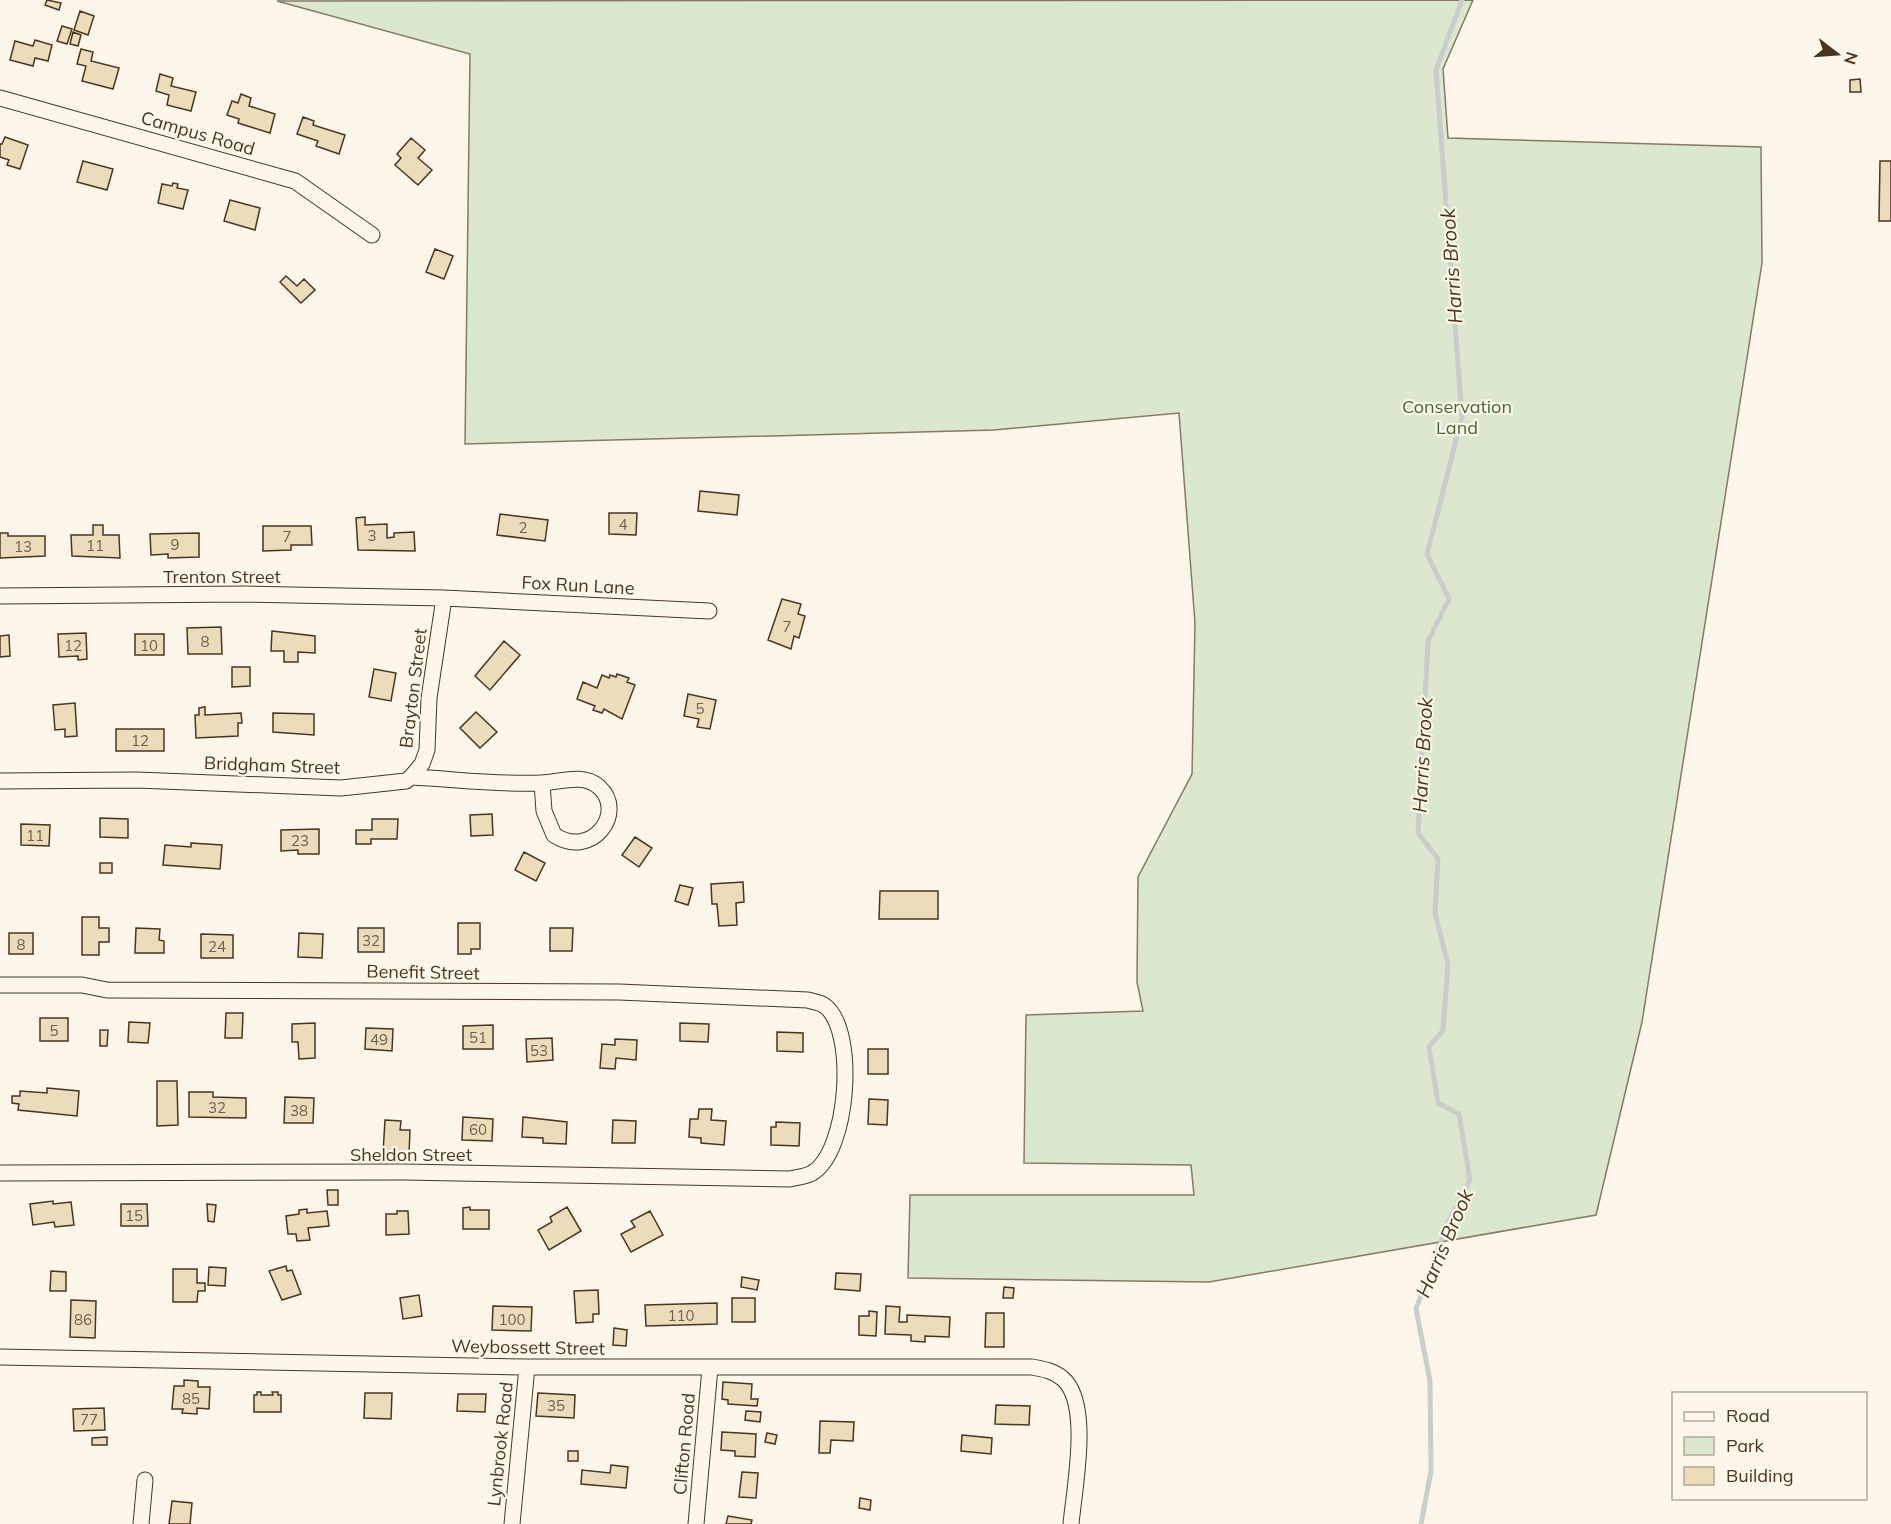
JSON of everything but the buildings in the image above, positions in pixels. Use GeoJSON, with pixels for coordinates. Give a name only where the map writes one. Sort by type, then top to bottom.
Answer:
{"type":"FeatureCollection","features":[{"type":"Feature","properties":{"kind":"street","name":"Campus Road"},"geometry":{"type":"LineString","coordinates":[[0,98],[295,180],[372,235]]}},
{"type":"Feature","properties":{"kind":"street","name":"Trenton Street"},"geometry":{"type":"LineString","coordinates":[[0,596],[245,594],[444,598]]}},
{"type":"Feature","properties":{"kind":"street","name":"Fox Run Lane"},"geometry":{"type":"LineString","coordinates":[[444,598],[709,610]]}},
{"type":"Feature","properties":{"kind":"street","name":"Brayton Street"},"geometry":{"type":"LineString","coordinates":[[411,777],[422,764],[427,750],[429,698],[444,598]]}},
{"type":"Feature","properties":{"kind":"street","name":"Bridgham Street"},"geometry":{"type":"LineString","coordinates":[[0,781],[137,780],[341,788],[406,781],[411,777],[542,783],[568,779],[585,780],[598,786],[607,798],[608,814],[597,836],[586,843],[572,843],[554,835],[544,811],[542,783]]}},
{"type":"Feature","properties":{"kind":"street","name":"Benefit Street"},"geometry":{"type":"LineString","coordinates":[[0,985],[82,985],[107,990],[619,992],[742,996],[821,1004],[837,1021],[841,1032],[844,1068],[843,1116],[835,1146],[819,1167]]}},
{"type":"Feature","properties":{"kind":"street","name":"Sheldon Street"},"geometry":{"type":"LineString","coordinates":[[0,1173],[404,1172],[789,1179],[811,1174],[819,1167]]}},
{"type":"Feature","properties":{"kind":"street","name":"Weybossett Street"},"geometry":{"type":"LineString","coordinates":[[0,1357],[527,1367],[1019,1366],[1055,1373],[1071,1388],[1079,1415],[1071,1524]]}},
{"type":"Feature","properties":{"kind":"street","name":"Lynbrook Road"},"geometry":{"type":"LineString","coordinates":[[512,1524],[527,1367]]}},
{"type":"Feature","properties":{"kind":"street","name":"Clifton Road"},"geometry":{"type":"LineString","coordinates":[[696,1524],[710,1368]]}},
{"type":"Feature","properties":{"kind":"street"},"geometry":{"type":"LineString","coordinates":[[141,1524],[145,1480]]}},
{"type":"Feature","properties":{"kind":"green space","name":"Conservation Land"},"geometry":{"type":"Polygon","coordinates":[[[1473,0],[1443,69],[1448,138],[1761,147],[1762,263],[1642,1022],[1596,1215],[1209,1282],[908,1278],[910,1195],[1194,1195],[1191,1165],[1024,1163],[1026,1015],[1143,1011],[1137,982],[1138,877],[1192,774],[1195,623],[1179,413],[994,430],[465,444],[470,54],[277,1],[1473,0]]]}},
{"type":"Feature","properties":{"kind":"waterway","name":"Harris Brook"},"geometry":{"type":"LineString","coordinates":[[1421,1524],[1431,1471],[1430,1381],[1416,1309],[1448,1222],[1470,1180],[1459,1114],[1438,1103],[1429,1047],[1443,1030],[1448,964],[1435,914],[1438,859],[1418,833],[1428,641],[1449,599],[1427,554],[1462,417],[1436,70],[1462,0]]}}]}
